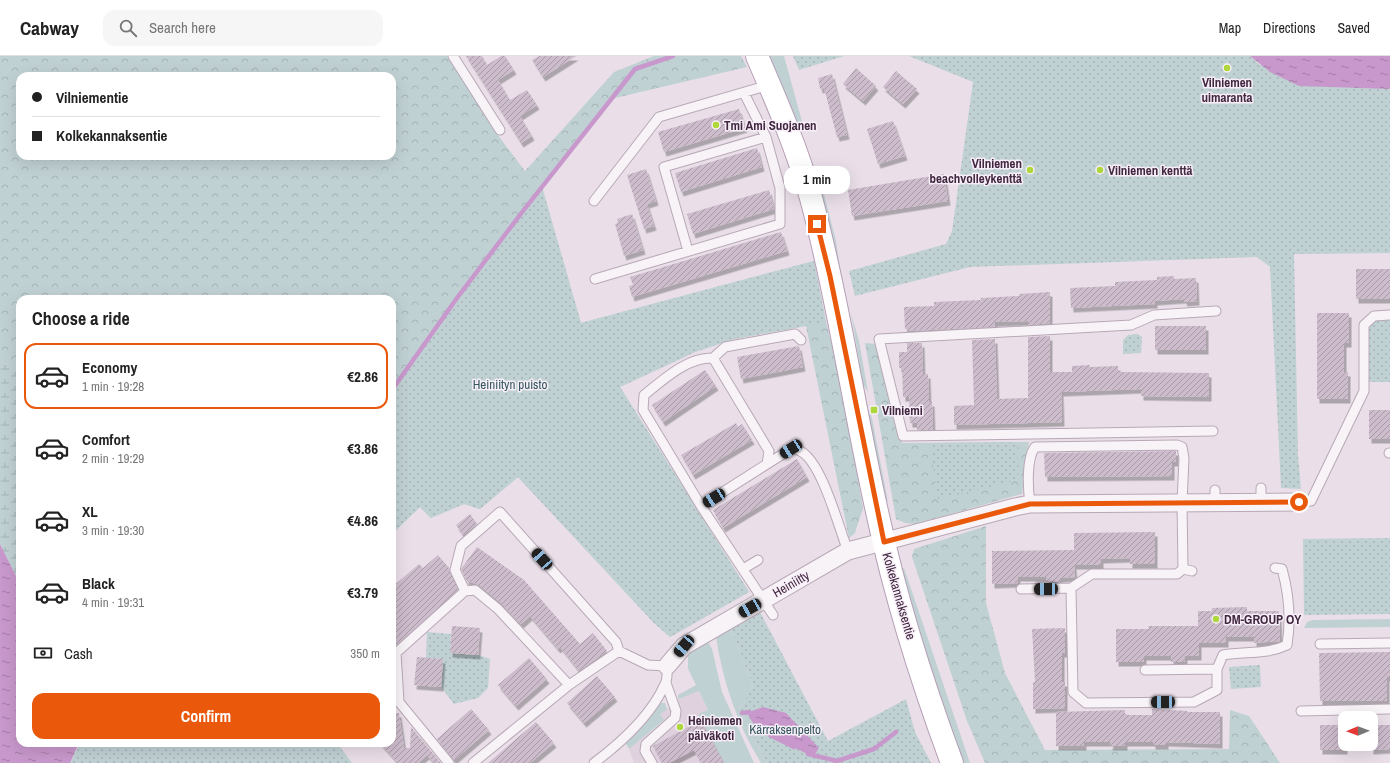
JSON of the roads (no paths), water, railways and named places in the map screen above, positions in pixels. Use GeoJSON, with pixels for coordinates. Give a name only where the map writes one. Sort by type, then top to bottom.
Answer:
{"type":"FeatureCollection","features":[{"type":"Feature","properties":{"kind":"main road","name":"Kolkekannaksentie"},"geometry":{"type":"LineString","coordinates":[[757,56],[792,138],[809,192],[830,276],[884,542],[908,633],[952,763]]}},
{"type":"Feature","properties":{"kind":"street","name":"Heiniitty"},"geometry":{"type":"LineString","coordinates":[[667,666],[684,646],[848,551],[1030,504],[1182,502],[1215,496],[1261,494],[1299,502]]}},
{"type":"Feature","properties":{"kind":"lane"},"geometry":{"type":"LineString","coordinates":[[453,56],[500,130]]}},
{"type":"Feature","properties":{"kind":"lane"},"geometry":{"type":"LineString","coordinates":[[594,201],[659,118],[770,85]]}},
{"type":"Feature","properties":{"kind":"lane"},"geometry":{"type":"LineString","coordinates":[[595,279],[780,224],[780,188],[766,137],[744,93]]}},
{"type":"Feature","properties":{"kind":"lane"},"geometry":{"type":"LineString","coordinates":[[688,251],[664,167],[766,137]]}},
{"type":"Feature","properties":{"kind":"lane"},"geometry":{"type":"LineString","coordinates":[[1214,431],[904,436],[879,339],[1131,325],[1154,315],[1216,311]]}},
{"type":"Feature","properties":{"kind":"lane"},"geometry":{"type":"LineString","coordinates":[[1299,502],[1311,502],[1364,391],[1364,325],[1374,316],[1390,315]]}},
{"type":"Feature","properties":{"kind":"lane"},"geometry":{"type":"LineString","coordinates":[[773,615],[701,506],[643,410],[644,395],[673,372],[704,357],[713,358],[725,347],[795,334],[801,340]]}},
{"type":"Feature","properties":{"kind":"lane"},"geometry":{"type":"LineString","coordinates":[[713,358],[769,451],[767,464]]}},
{"type":"Feature","properties":{"kind":"lane"},"geometry":{"type":"LineString","coordinates":[[1021,589],[1071,588],[1092,574],[1177,574],[1188,570],[1187,539],[1182,502],[1184,458],[1182,447],[1034,447],[1031,452],[1028,477],[1030,504]]}},
{"type":"Feature","properties":{"kind":"lane"},"geometry":{"type":"LineString","coordinates":[[701,506],[791,449],[800,450],[810,459],[825,486],[848,551]]}},
{"type":"Feature","properties":{"kind":"lane"},"geometry":{"type":"LineString","coordinates":[[465,591],[455,570],[461,546],[500,512],[616,642],[619,651],[648,665],[667,666],[666,683],[676,712],[675,718],[646,744],[645,751],[652,763]]}},
{"type":"Feature","properties":{"kind":"lane"},"geometry":{"type":"LineString","coordinates":[[743,569],[758,560]]}},
{"type":"Feature","properties":{"kind":"lane"},"geometry":{"type":"LineString","coordinates":[[1071,588],[1073,692],[1086,703],[1194,702],[1217,690],[1217,669],[1223,655],[1274,651],[1287,645],[1290,626],[1286,584],[1282,569],[1275,568]]}},
{"type":"Feature","properties":{"kind":"lane"},"geometry":{"type":"LineString","coordinates":[[449,763],[399,702],[396,653],[465,591],[475,590],[498,609],[569,685]]}},
{"type":"Feature","properties":{"kind":"lane"},"geometry":{"type":"LineString","coordinates":[[1320,644],[1390,643]]}},
{"type":"Feature","properties":{"kind":"lane"},"geometry":{"type":"LineString","coordinates":[[473,763],[569,685],[619,651]]}},
{"type":"Feature","properties":{"kind":"lane"},"geometry":{"type":"LineString","coordinates":[[1145,670],[1217,669]]}},
{"type":"Feature","properties":{"kind":"lane"},"geometry":{"type":"LineString","coordinates":[[594,763],[617,746],[656,703],[666,683]]}},
{"type":"Feature","properties":{"kind":"lane"},"geometry":{"type":"LineString","coordinates":[[1301,711],[1390,709]]}},
{"type":"Feature","properties":{"kind":"water"},"geometry":{"type":"Polygon","coordinates":[[[1250,56],[1390,56],[1390,89],[1299,86],[1270,72],[1250,56]]]}},
{"type":"Feature","properties":{"kind":"water"},"geometry":{"type":"Polygon","coordinates":[[[0,544],[16,576],[16,747],[77,747],[70,763],[0,763],[0,544]]]}},
{"type":"Feature","properties":{"kind":"water"},"geometry":{"type":"Polygon","coordinates":[[[763,707],[786,713],[819,748],[813,757],[760,730],[749,712],[763,707]]]}},
{"type":"Feature","properties":{"kind":"waterway"},"geometry":{"type":"LineString","coordinates":[[396,384],[457,298],[523,211],[635,69],[673,56]]}},
{"type":"Feature","properties":{"kind":"waterway"},"geometry":{"type":"LineString","coordinates":[[742,713],[749,712],[760,730],[794,747]]}},
{"type":"Feature","properties":{"kind":"waterway"},"geometry":{"type":"LineString","coordinates":[[808,754],[837,761],[874,749],[896,732]]}},
{"type":"Feature","properties":{"kind":"place","name":"Vilniemen uimaranta"},"geometry":{"type":"Point","coordinates":[1227,68]}},
{"type":"Feature","properties":{"kind":"place","name":"Tmi Ami Suojanen"},"geometry":{"type":"Point","coordinates":[716,125]}},
{"type":"Feature","properties":{"kind":"place","name":"Vilniemen beachvolleykenttä"},"geometry":{"type":"Point","coordinates":[1030,170]}},
{"type":"Feature","properties":{"kind":"place","name":"Vilniemen kenttä"},"geometry":{"type":"Point","coordinates":[1100,170]}},
{"type":"Feature","properties":{"kind":"place","name":"Vilniemi"},"geometry":{"type":"Point","coordinates":[874,410]}},
{"type":"Feature","properties":{"kind":"place","name":"DM-GROUP OY"},"geometry":{"type":"Point","coordinates":[1216,619]}},
{"type":"Feature","properties":{"kind":"place","name":"Heiniemen päiväkoti"},"geometry":{"type":"Point","coordinates":[680,727]}},
{"type":"Feature","properties":{"kind":"park label","name":"Heiniityn puisto"},"geometry":{"type":"Point","coordinates":[510,384]}},
{"type":"Feature","properties":{"kind":"park label","name":"Kärraksenpelto"},"geometry":{"type":"Point","coordinates":[785,729]}}]}
